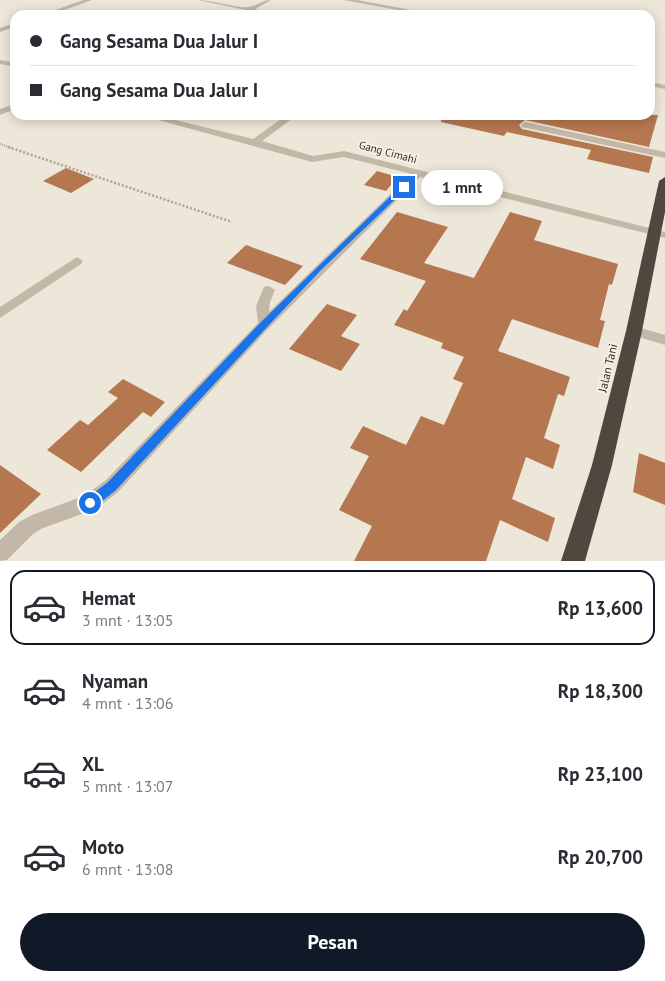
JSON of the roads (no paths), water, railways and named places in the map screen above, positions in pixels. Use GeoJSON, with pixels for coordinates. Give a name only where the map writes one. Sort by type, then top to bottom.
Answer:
{"type":"FeatureCollection","features":[{"type":"Feature","properties":{"kind":"highway","name":"Jalan Tani"},"geometry":{"type":"LineString","coordinates":[[573,561],[602,465],[634,331],[660,234],[665,181]]}},
{"type":"Feature","properties":{"kind":"street"},"geometry":{"type":"LineString","coordinates":[[60,10],[89,0]]}},
{"type":"Feature","properties":{"kind":"street"},"geometry":{"type":"LineString","coordinates":[[201,0],[255,10]]}},
{"type":"Feature","properties":{"kind":"street"},"geometry":{"type":"LineString","coordinates":[[250,9],[268,0]]}},
{"type":"Feature","properties":{"kind":"street"},"geometry":{"type":"LineString","coordinates":[[348,0],[406,10]]}},
{"type":"Feature","properties":{"kind":"street","name":"Gang Cimahi"},"geometry":{"type":"LineString","coordinates":[[165,120],[255,142],[312,159],[320,160],[337,154],[344,154],[660,234]]}},
{"type":"Feature","properties":{"kind":"street"},"geometry":{"type":"LineString","coordinates":[[255,142],[286,120]]}},
{"type":"Feature","properties":{"kind":"street"},"geometry":{"type":"LineString","coordinates":[[529,120],[524,127],[665,155]]}},
{"type":"Feature","properties":{"kind":"street"},"geometry":{"type":"LineString","coordinates":[[0,553],[26,528],[38,521],[90,503],[112,486],[265,323],[418,174]]}},
{"type":"Feature","properties":{"kind":"street"},"geometry":{"type":"LineString","coordinates":[[0,313],[77,261]]}},
{"type":"Feature","properties":{"kind":"street"},"geometry":{"type":"LineString","coordinates":[[265,323],[262,308],[264,297],[269,290]]}},
{"type":"Feature","properties":{"kind":"street"},"geometry":{"type":"LineString","coordinates":[[634,331],[665,340]]}}]}
